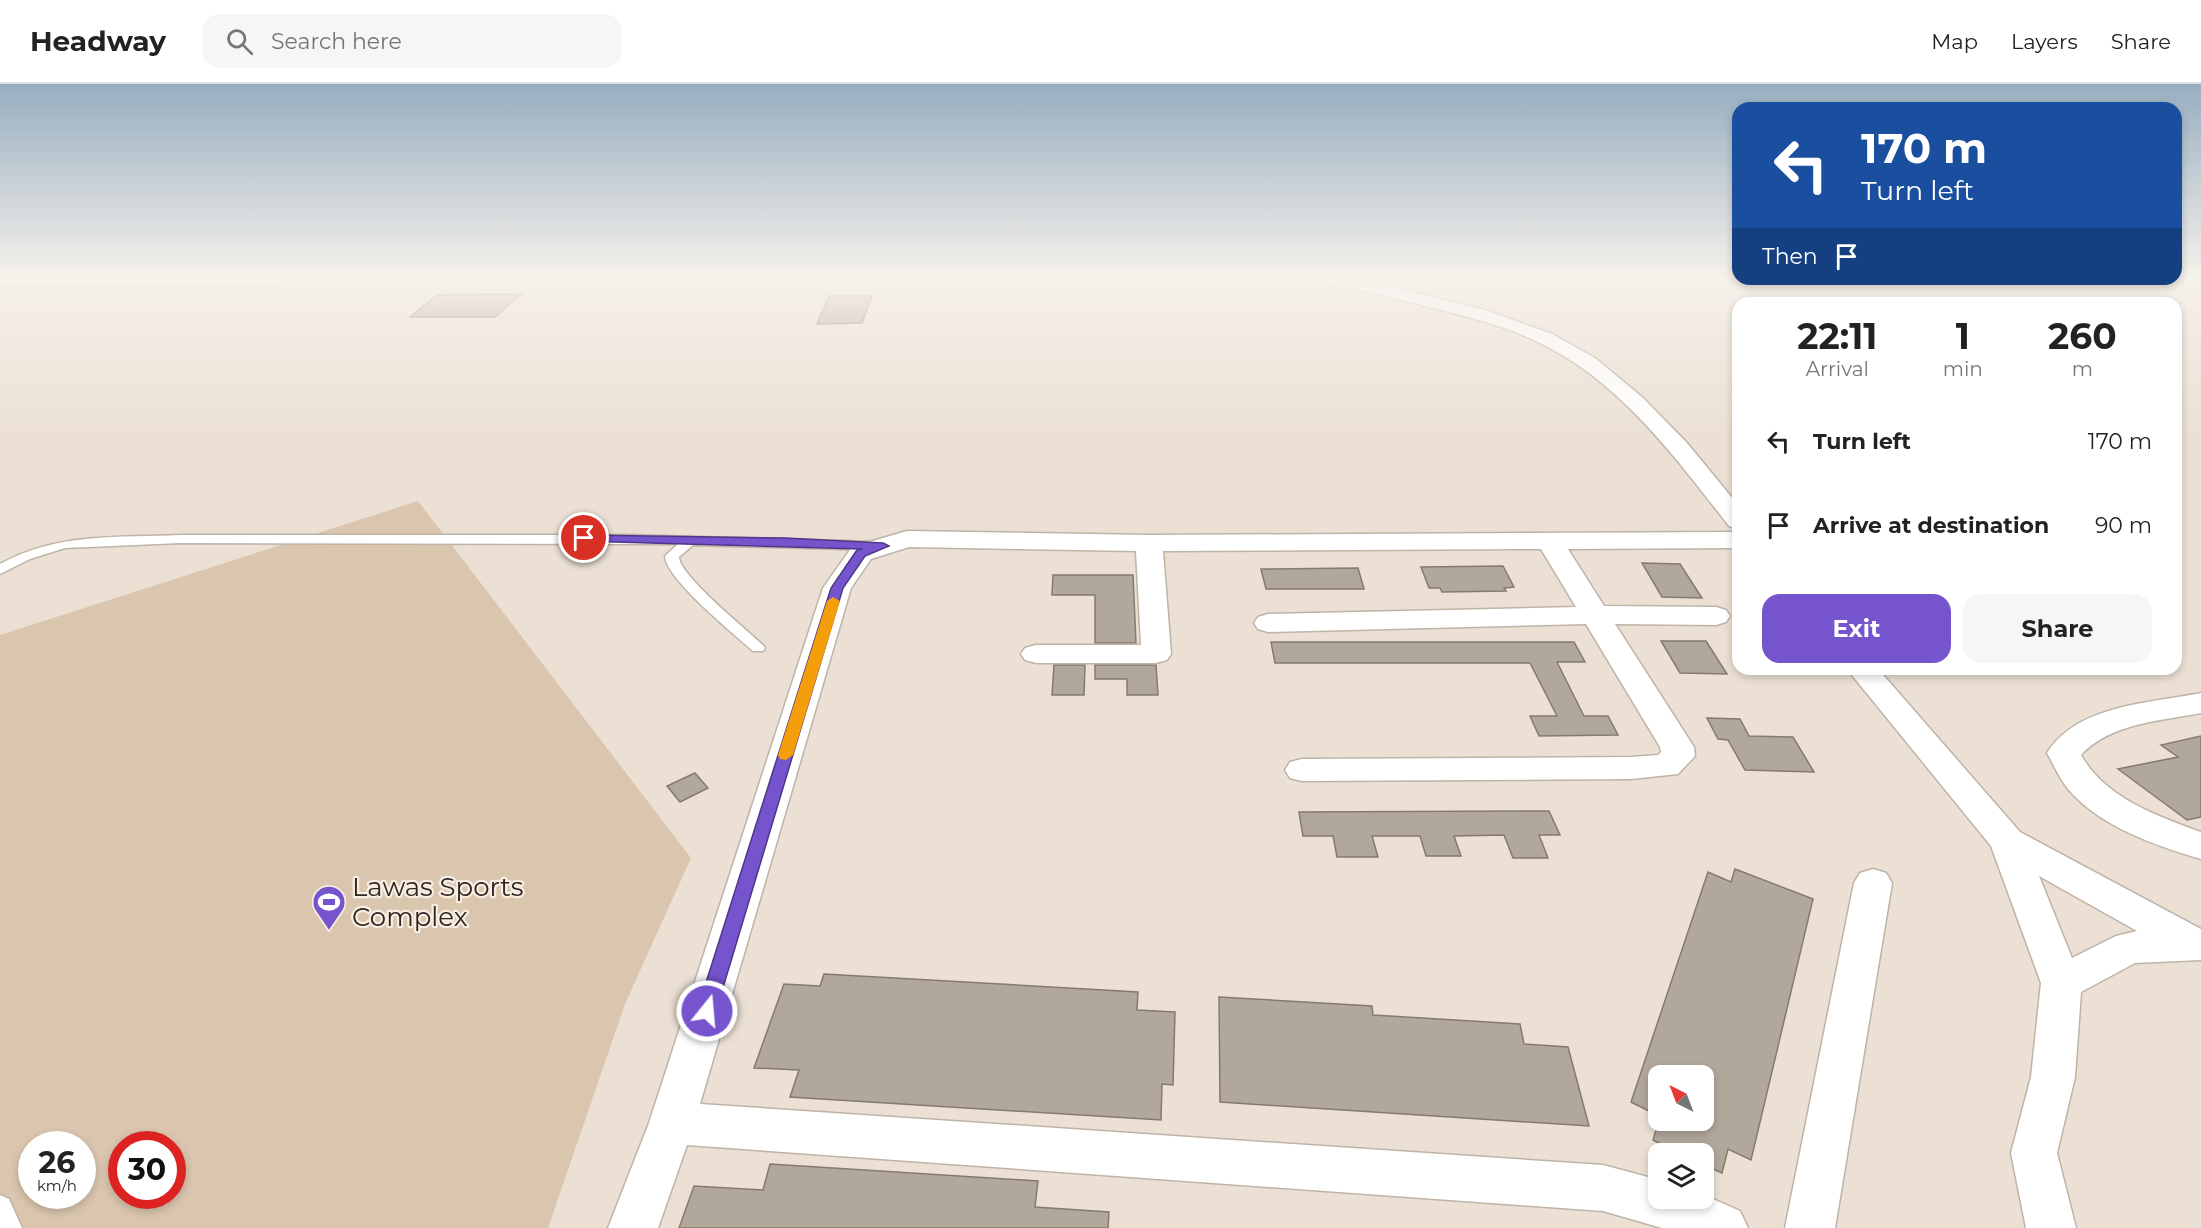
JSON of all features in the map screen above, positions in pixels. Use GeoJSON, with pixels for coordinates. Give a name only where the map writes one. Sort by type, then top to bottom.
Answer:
{"type":"FeatureCollection","features":[{"type":"Feature","properties":{"kind":"street"},"geometry":{"type":"LineString","coordinates":[[1523,329],[1559,345],[1599,369],[1623,390],[1674,440],[1732,513]]}},
{"type":"Feature","properties":{"kind":"street"},"geometry":{"type":"LineString","coordinates":[[633,1228],[672,1123],[837,588],[861,553],[907,539],[1149,543],[1732,540]]}},
{"type":"Feature","properties":{"kind":"street"},"geometry":{"type":"LineString","coordinates":[[1302,770],[1666,766],[1678,756],[1677,747],[1550,540]]}},
{"type":"Feature","properties":{"kind":"street"},"geometry":{"type":"LineString","coordinates":[[1036,654],[1156,654],[1149,543]]}},
{"type":"Feature","properties":{"kind":"street"},"geometry":{"type":"LineString","coordinates":[[1268,622],[1596,615],[1716,616]]}},
{"type":"Feature","properties":{"kind":"street"},"geometry":{"type":"LineString","coordinates":[[1868,675],[2007,841],[2061,983],[2053,1077],[2034,1153],[2051,1228]]}},
{"type":"Feature","properties":{"kind":"street"},"geometry":{"type":"LineString","coordinates":[[2201,703],[2119,719],[2081,735],[2064,753],[2080,781],[2115,808],[2164,833],[2201,846]]}},
{"type":"Feature","properties":{"kind":"street"},"geometry":{"type":"LineString","coordinates":[[2007,841],[2199,947]]}},
{"type":"Feature","properties":{"kind":"street"},"geometry":{"type":"LineString","coordinates":[[1810,1228],[1873,884]]}},
{"type":"Feature","properties":{"kind":"street"},"geometry":{"type":"LineString","coordinates":[[2061,983],[2130,947],[2199,947]]}},
{"type":"Feature","properties":{"kind":"street"},"geometry":{"type":"LineString","coordinates":[[672,1123],[1603,1188],[1685,1210],[1723,1228]]}},
{"type":"Feature","properties":{"kind":"lane"},"geometry":{"type":"LineString","coordinates":[[0,570],[25,556],[64,544],[169,539],[523,538],[785,542],[883,546]]}},
{"type":"Feature","properties":{"kind":"lane"},"geometry":{"type":"LineString","coordinates":[[690,541],[672,556],[672,563],[687,583],[758,648]]}},
{"type":"Feature","properties":{"kind":"lane"},"geometry":{"type":"LineString","coordinates":[[0,1207],[10,1228]]}},
{"type":"Feature","properties":{"kind":"shaded area","name":"Lawas Sports Complex"},"geometry":{"type":"Polygon","coordinates":[[[418,501],[691,858],[625,1004],[548,1228],[0,1228],[0,635],[418,501]]]}},
{"type":"Feature","properties":{"kind":"building"},"geometry":{"type":"Polygon","coordinates":[[[1642,563],[1680,564],[1702,598],[1662,597],[1642,563]]]}},
{"type":"Feature","properties":{"kind":"building"},"geometry":{"type":"Polygon","coordinates":[[[1503,566],[1514,587],[1504,588],[1506,591],[1442,592],[1440,588],[1429,588],[1421,567],[1503,566]]]}},
{"type":"Feature","properties":{"kind":"building"},"geometry":{"type":"Polygon","coordinates":[[[1358,568],[1364,589],[1266,589],[1261,569],[1358,568]]]}},
{"type":"Feature","properties":{"kind":"building"},"geometry":{"type":"Polygon","coordinates":[[[1053,575],[1133,575],[1136,643],[1095,643],[1095,595],[1052,595],[1053,575]]]}},
{"type":"Feature","properties":{"kind":"building"},"geometry":{"type":"Polygon","coordinates":[[[1661,641],[1706,641],[1727,674],[1680,673],[1661,641]]]}},
{"type":"Feature","properties":{"kind":"building"},"geometry":{"type":"Polygon","coordinates":[[[1271,642],[1574,642],[1585,662],[1557,662],[1584,716],[1608,716],[1618,735],[1539,736],[1530,716],[1557,716],[1530,663],[1275,663],[1271,642]]]}},
{"type":"Feature","properties":{"kind":"building"},"geometry":{"type":"Polygon","coordinates":[[[1054,665],[1085,665],[1084,695],[1052,695],[1054,665]]]}},
{"type":"Feature","properties":{"kind":"building"},"geometry":{"type":"Polygon","coordinates":[[[1095,665],[1156,665],[1158,695],[1127,695],[1127,679],[1095,679],[1095,665]]]}},
{"type":"Feature","properties":{"kind":"building"},"geometry":{"type":"Polygon","coordinates":[[[1707,718],[1740,719],[1749,736],[1793,737],[1814,772],[1745,770],[1728,740],[1718,739],[1707,718]]]}},
{"type":"Feature","properties":{"kind":"building"},"geometry":{"type":"Polygon","coordinates":[[[2201,736],[2201,817],[2187,820],[2118,769],[2178,757],[2161,745],[2201,736]]]}},
{"type":"Feature","properties":{"kind":"building"},"geometry":{"type":"Polygon","coordinates":[[[695,773],[708,788],[680,802],[667,786],[695,773]]]}},
{"type":"Feature","properties":{"kind":"building"},"geometry":{"type":"Polygon","coordinates":[[[1549,811],[1560,835],[1539,835],[1548,858],[1513,858],[1504,835],[1454,836],[1461,856],[1426,856],[1420,836],[1372,836],[1378,857],[1337,857],[1333,836],[1303,836],[1299,812],[1549,811]]]}},
{"type":"Feature","properties":{"kind":"building"},"geometry":{"type":"Polygon","coordinates":[[[1735,869],[1813,899],[1751,1160],[1728,1149],[1722,1173],[1714,1169],[1714,1143],[1659,1143],[1653,1140],[1656,1131],[1714,1131],[1714,1065],[1648,1065],[1648,1110],[1631,1102],[1708,872],[1731,882],[1735,869]]]}},
{"type":"Feature","properties":{"kind":"building"},"geometry":{"type":"Polygon","coordinates":[[[824,974],[1138,992],[1137,1010],[1175,1012],[1173,1085],[1162,1084],[1161,1120],[790,1097],[799,1070],[754,1068],[784,984],[820,986],[824,974]]]}},
{"type":"Feature","properties":{"kind":"building"},"geometry":{"type":"Polygon","coordinates":[[[1219,997],[1372,1006],[1373,1015],[1520,1024],[1524,1044],[1568,1047],[1589,1126],[1220,1102],[1219,997]]]}},
{"type":"Feature","properties":{"kind":"building"},"geometry":{"type":"Polygon","coordinates":[[[770,1164],[1038,1181],[1035,1207],[1109,1212],[1108,1228],[679,1228],[694,1186],[763,1190],[770,1164]]]}},
{"type":"Feature","properties":{"kind":"slow traffic"},"geometry":{"type":"LineString","coordinates":[[786,755],[833,601]]}},
{"type":"Feature","properties":{"kind":"place","name":"Lawas Sports Complex"},"geometry":{"type":"Point","coordinates":[329,931]}},
{"type":"Feature","properties":{"kind":"route"},"geometry":{"type":"LineString","coordinates":[[584,538],[883,546],[861,553],[837,588],[707,1011]]}}]}
